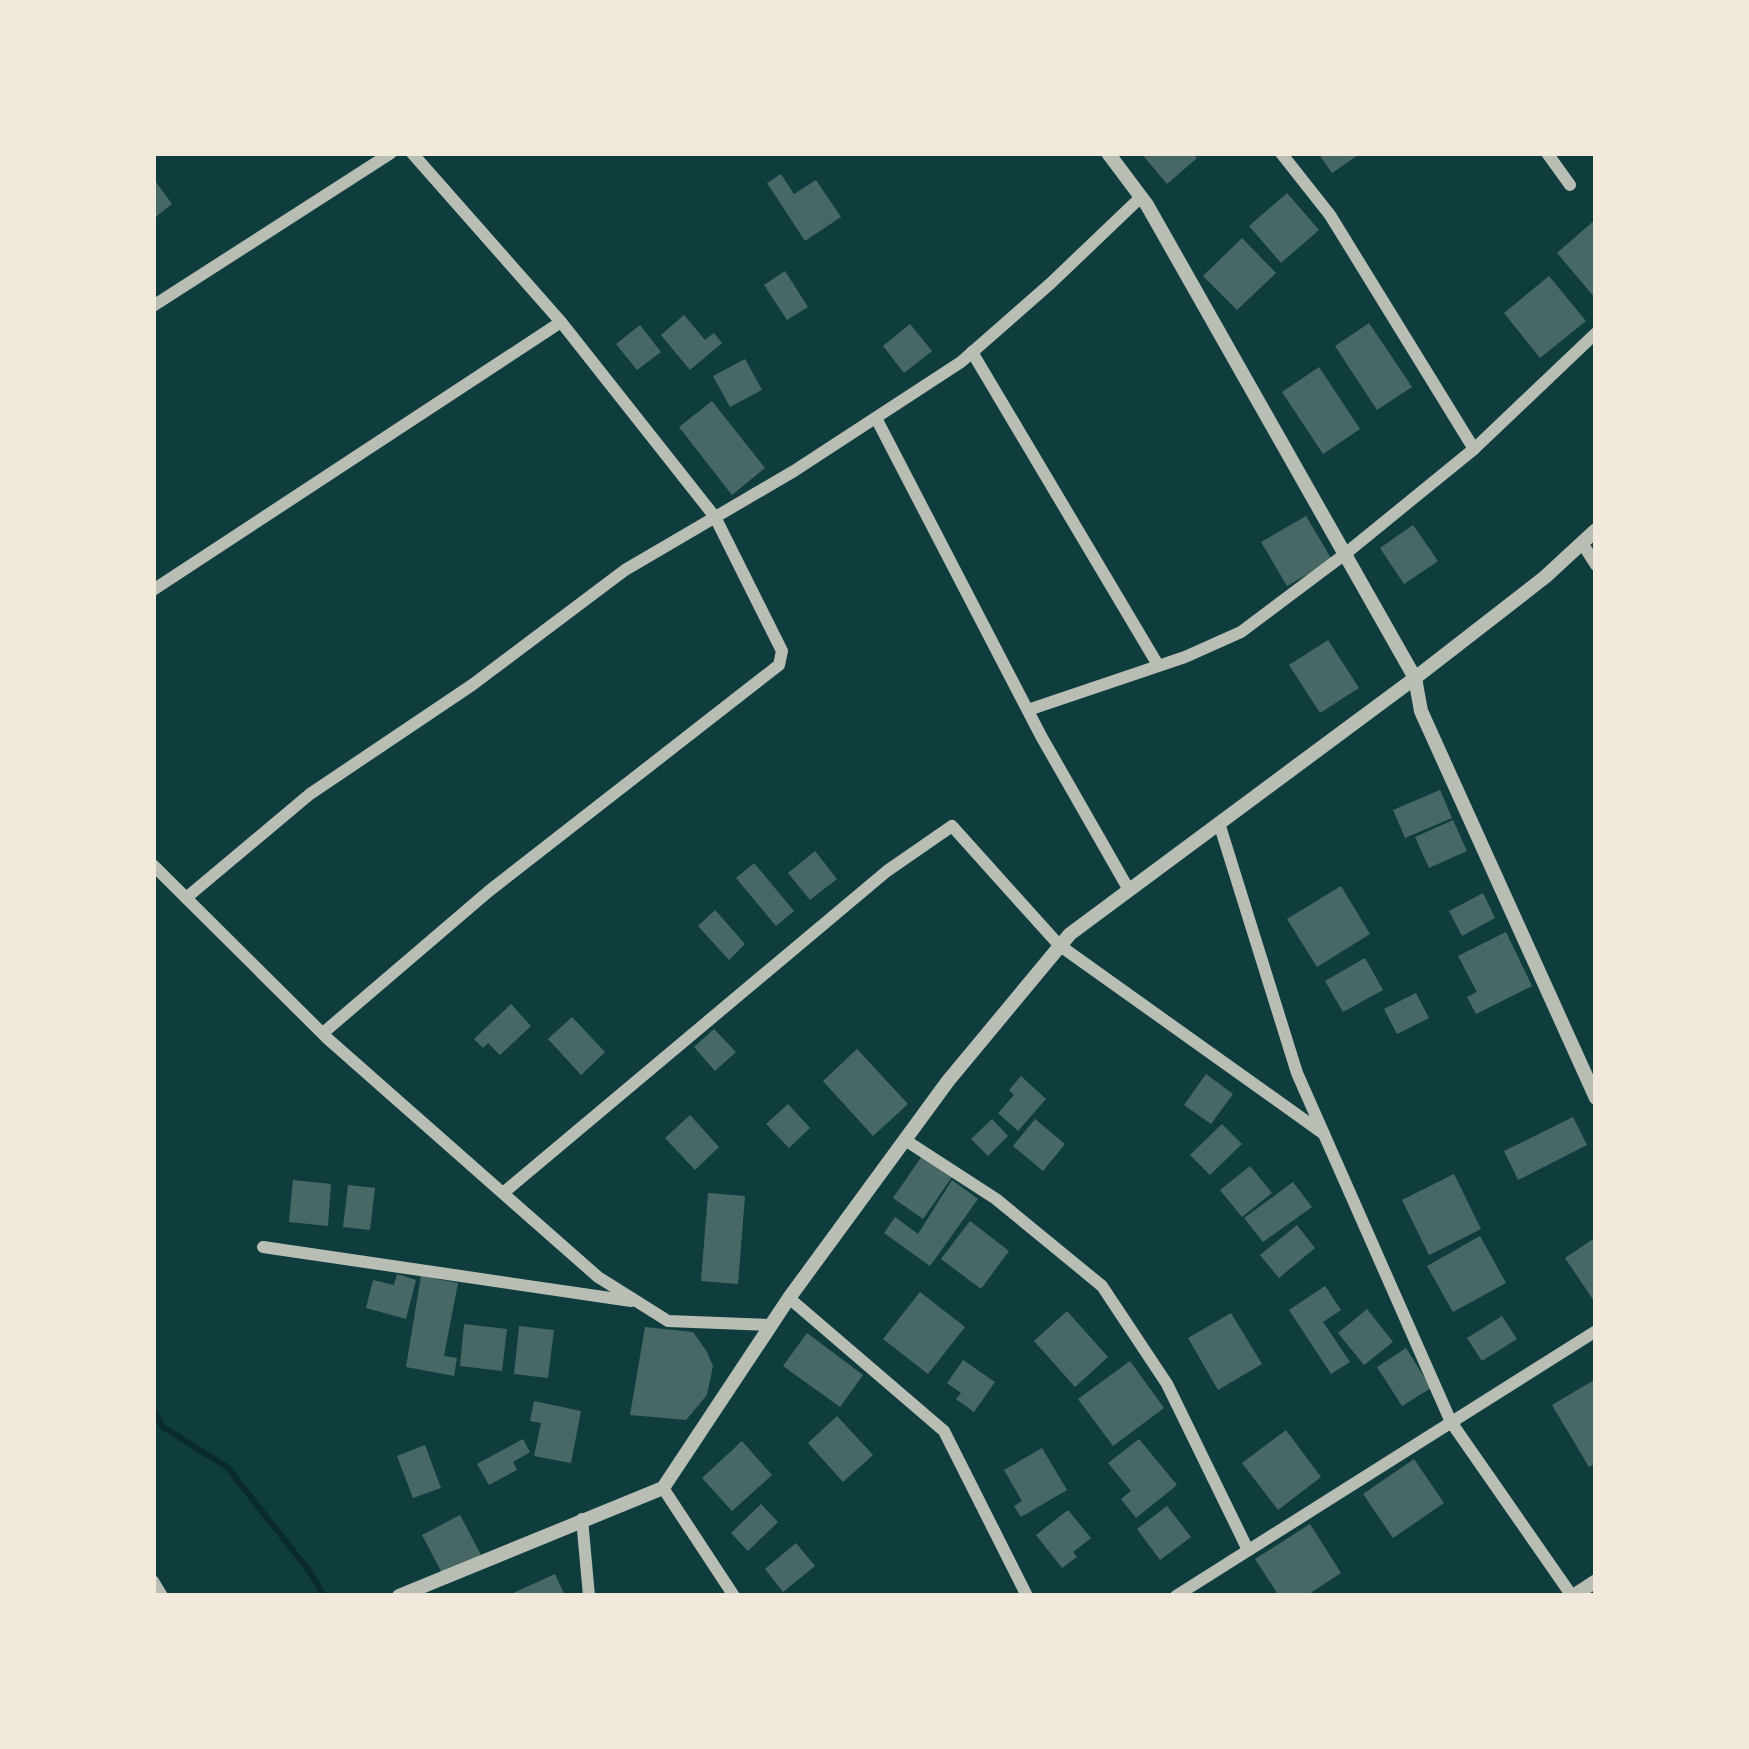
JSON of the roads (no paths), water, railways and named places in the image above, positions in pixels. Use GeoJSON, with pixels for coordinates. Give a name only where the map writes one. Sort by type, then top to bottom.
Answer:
{"type":"FeatureCollection","features":[{"type":"Feature","properties":{"kind":"street"},"geometry":{"type":"LineString","coordinates":[[153,306],[391,153]]}},
{"type":"Feature","properties":{"kind":"street"},"geometry":{"type":"LineString","coordinates":[[323,1033],[489,891],[779,665],[782,651],[715,517],[561,322],[412,153]]}},
{"type":"Feature","properties":{"kind":"street"},"geometry":{"type":"LineString","coordinates":[[1108,153],[1141,196],[1415,678],[1421,711],[1596,1098]]}},
{"type":"Feature","properties":{"kind":"street"},"geometry":{"type":"LineString","coordinates":[[1281,153],[1330,215],[1474,449]]}},
{"type":"Feature","properties":{"kind":"street"},"geometry":{"type":"LineString","coordinates":[[1546,153],[1570,185]]}},
{"type":"Feature","properties":{"kind":"street"},"geometry":{"type":"LineString","coordinates":[[186,898],[310,794],[472,685],[625,570],[876,418],[972,352],[1141,196]]}},
{"type":"Feature","properties":{"kind":"street"},"geometry":{"type":"LineString","coordinates":[[153,590],[561,322]]}},
{"type":"Feature","properties":{"kind":"street"},"geometry":{"type":"LineString","coordinates":[[1028,710],[1185,658],[1240,632],[1474,449],[1596,333]]}},
{"type":"Feature","properties":{"kind":"street"},"geometry":{"type":"LineString","coordinates":[[972,352],[1158,665]]}},
{"type":"Feature","properties":{"kind":"street"},"geometry":{"type":"LineString","coordinates":[[876,418],[1028,710],[1129,890]]}},
{"type":"Feature","properties":{"kind":"street"},"geometry":{"type":"LineString","coordinates":[[399,1596],[663,1487],[789,1298],[948,1081],[1059,945],[1546,577],[1596,530]]}},
{"type":"Feature","properties":{"kind":"street"},"geometry":{"type":"LineString","coordinates":[[1582,543],[1596,565]]}},
{"type":"Feature","properties":{"kind":"street"},"geometry":{"type":"LineString","coordinates":[[1219,824],[1297,1072],[1450,1422],[1572,1596],[1596,1581]]}},
{"type":"Feature","properties":{"kind":"street"},"geometry":{"type":"LineString","coordinates":[[502,1193],[887,871],[952,826],[1059,945],[1324,1134]]}},
{"type":"Feature","properties":{"kind":"street"},"geometry":{"type":"LineString","coordinates":[[153,865],[323,1033],[598,1277],[668,1321],[771,1325]]}},
{"type":"Feature","properties":{"kind":"street"},"geometry":{"type":"LineString","coordinates":[[905,1140],[996,1199],[1102,1286],[1168,1384],[1248,1550]]}},
{"type":"Feature","properties":{"kind":"street"},"geometry":{"type":"LineString","coordinates":[[263,1247],[638,1302]]}},
{"type":"Feature","properties":{"kind":"street"},"geometry":{"type":"LineString","coordinates":[[789,1298],[944,1431],[1027,1596]]}},
{"type":"Feature","properties":{"kind":"street"},"geometry":{"type":"LineString","coordinates":[[1176,1596],[1596,1331]]}},
{"type":"Feature","properties":{"kind":"street"},"geometry":{"type":"LineString","coordinates":[[663,1487],[734,1596]]}},
{"type":"Feature","properties":{"kind":"street"},"geometry":{"type":"LineString","coordinates":[[582,1519],[589,1596]]}},
{"type":"Feature","properties":{"kind":"street"},"geometry":{"type":"LineString","coordinates":[[153,1581],[162,1596]]}},
{"type":"Feature","properties":{"kind":"waterway"},"geometry":{"type":"LineString","coordinates":[[153,1410],[163,1427],[227,1467],[324,1596]]}}]}
